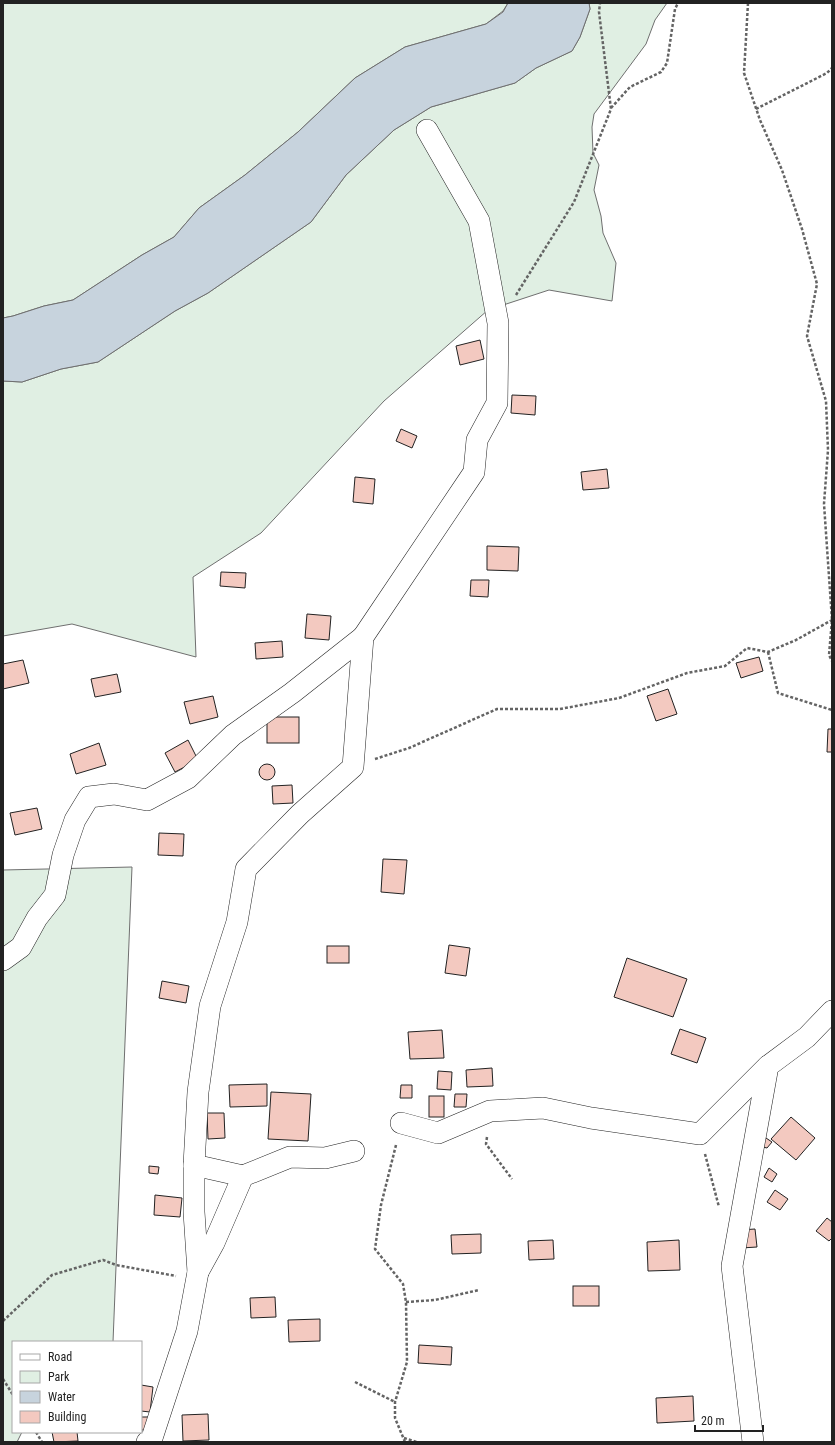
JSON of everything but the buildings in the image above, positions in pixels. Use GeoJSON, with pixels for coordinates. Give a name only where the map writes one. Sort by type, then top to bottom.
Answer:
{"type":"FeatureCollection","features":[{"type":"Feature","properties":{"kind":"street"},"geometry":{"type":"LineString","coordinates":[[3,960],[21,947],[37,918],[55,895],[63,855],[75,820],[89,797],[114,794],[147,800],[188,778],[233,735],[292,693],[363,637],[474,472],[477,440],[497,403],[498,323],[479,220],[427,130]]}},
{"type":"Feature","properties":{"kind":"street"},"geometry":{"type":"LineString","coordinates":[[147,1442],[152,1438],[187,1331],[198,1272],[194,1212],[194,1165],[198,1092],[210,1006],[237,922],[246,869],[300,814],[353,767],[363,637]]}},
{"type":"Feature","properties":{"kind":"street"},"geometry":{"type":"LineString","coordinates":[[401,1123],[438,1133],[490,1111],[543,1108],[591,1118],[700,1134],[768,1066],[807,1037],[832,1011]]}},
{"type":"Feature","properties":{"kind":"street"},"geometry":{"type":"LineString","coordinates":[[753,1442],[732,1266],[768,1066]]}},
{"type":"Feature","properties":{"kind":"street"},"geometry":{"type":"LineString","coordinates":[[194,1165],[243,1176],[290,1157],[325,1158],[354,1151]]}},
{"type":"Feature","properties":{"kind":"street"},"geometry":{"type":"LineString","coordinates":[[198,1272],[214,1243],[243,1176]]}},
{"type":"Feature","properties":{"kind":"path"},"geometry":{"type":"LineString","coordinates":[[600,3],[599,12],[611,109]]}},
{"type":"Feature","properties":{"kind":"path"},"geometry":{"type":"LineString","coordinates":[[498,323],[574,202],[611,109],[630,87],[661,72],[667,63],[675,9],[678,3]]}},
{"type":"Feature","properties":{"kind":"path"},"geometry":{"type":"LineString","coordinates":[[748,3],[744,73],[756,109],[782,170],[802,229],[817,284],[807,336],[826,401],[828,450],[824,504],[832,620],[829,655],[832,661]]}},
{"type":"Feature","properties":{"kind":"path"},"geometry":{"type":"LineString","coordinates":[[756,109],[827,73],[832,68]]}},
{"type":"Feature","properties":{"kind":"path"},"geometry":{"type":"LineString","coordinates":[[353,767],[409,748],[497,709],[560,709],[619,698],[687,673],[725,666],[747,648],[768,652],[796,640],[832,620]]}},
{"type":"Feature","properties":{"kind":"path"},"geometry":{"type":"LineString","coordinates":[[768,652],[778,693],[832,710]]}},
{"type":"Feature","properties":{"kind":"path"},"geometry":{"type":"LineString","coordinates":[[490,1111],[486,1144],[512,1179]]}},
{"type":"Feature","properties":{"kind":"path"},"geometry":{"type":"LineString","coordinates":[[401,1123],[381,1205],[375,1249],[403,1284],[406,1302],[407,1362],[394,1402],[395,1418],[405,1442]]}},
{"type":"Feature","properties":{"kind":"path"},"geometry":{"type":"LineString","coordinates":[[700,1134],[721,1215]]}},
{"type":"Feature","properties":{"kind":"path"},"geometry":{"type":"LineString","coordinates":[[3,1321],[52,1275],[102,1260],[116,1265],[172,1276],[198,1272]]}},
{"type":"Feature","properties":{"kind":"path"},"geometry":{"type":"LineString","coordinates":[[406,1302],[435,1300],[479,1290]]}},
{"type":"Feature","properties":{"kind":"path"},"geometry":{"type":"LineString","coordinates":[[3,1379],[12,1393]]}},
{"type":"Feature","properties":{"kind":"path"},"geometry":{"type":"LineString","coordinates":[[355,1382],[394,1402]]}},
{"type":"Feature","properties":{"kind":"path"},"geometry":{"type":"LineString","coordinates":[[37,1433],[42,1442]]}},
{"type":"Feature","properties":{"kind":"path"},"geometry":{"type":"LineString","coordinates":[[403,1438],[417,1442]]}},
{"type":"Feature","properties":{"kind":"green space"},"geometry":{"type":"Polygon","coordinates":[[[3,3],[508,3],[503,11],[486,24],[405,47],[355,78],[298,132],[245,175],[199,208],[174,237],[142,255],[73,300],[44,306],[3,318],[3,3]]]}},
{"type":"Feature","properties":{"kind":"green space"},"geometry":{"type":"Polygon","coordinates":[[[589,3],[667,3],[655,20],[646,44],[594,114],[592,127],[593,153],[599,165],[594,190],[601,216],[603,233],[616,263],[612,301],[549,290],[488,310],[384,401],[261,533],[193,577],[196,657],[72,624],[3,636],[3,381],[22,382],[61,369],[98,362],[175,311],[208,293],[311,222],[346,175],[394,130],[431,107],[515,83],[536,68],[572,51],[580,37],[590,9],[589,3]]]}},
{"type":"Feature","properties":{"kind":"green space"},"geometry":{"type":"Polygon","coordinates":[[[132,867],[113,1341],[12,1341],[12,1433],[22,1433],[17,1442],[3,1442],[3,870],[132,867]]]}},
{"type":"Feature","properties":{"kind":"water"},"geometry":{"type":"Polygon","coordinates":[[[508,3],[589,3],[590,9],[580,37],[572,51],[536,68],[515,83],[431,107],[394,130],[346,175],[311,222],[208,293],[175,311],[98,362],[61,369],[22,382],[3,381],[3,318],[44,306],[73,300],[142,255],[174,237],[199,208],[245,175],[298,132],[355,78],[405,47],[486,24],[503,12],[508,3]]]}}]}
